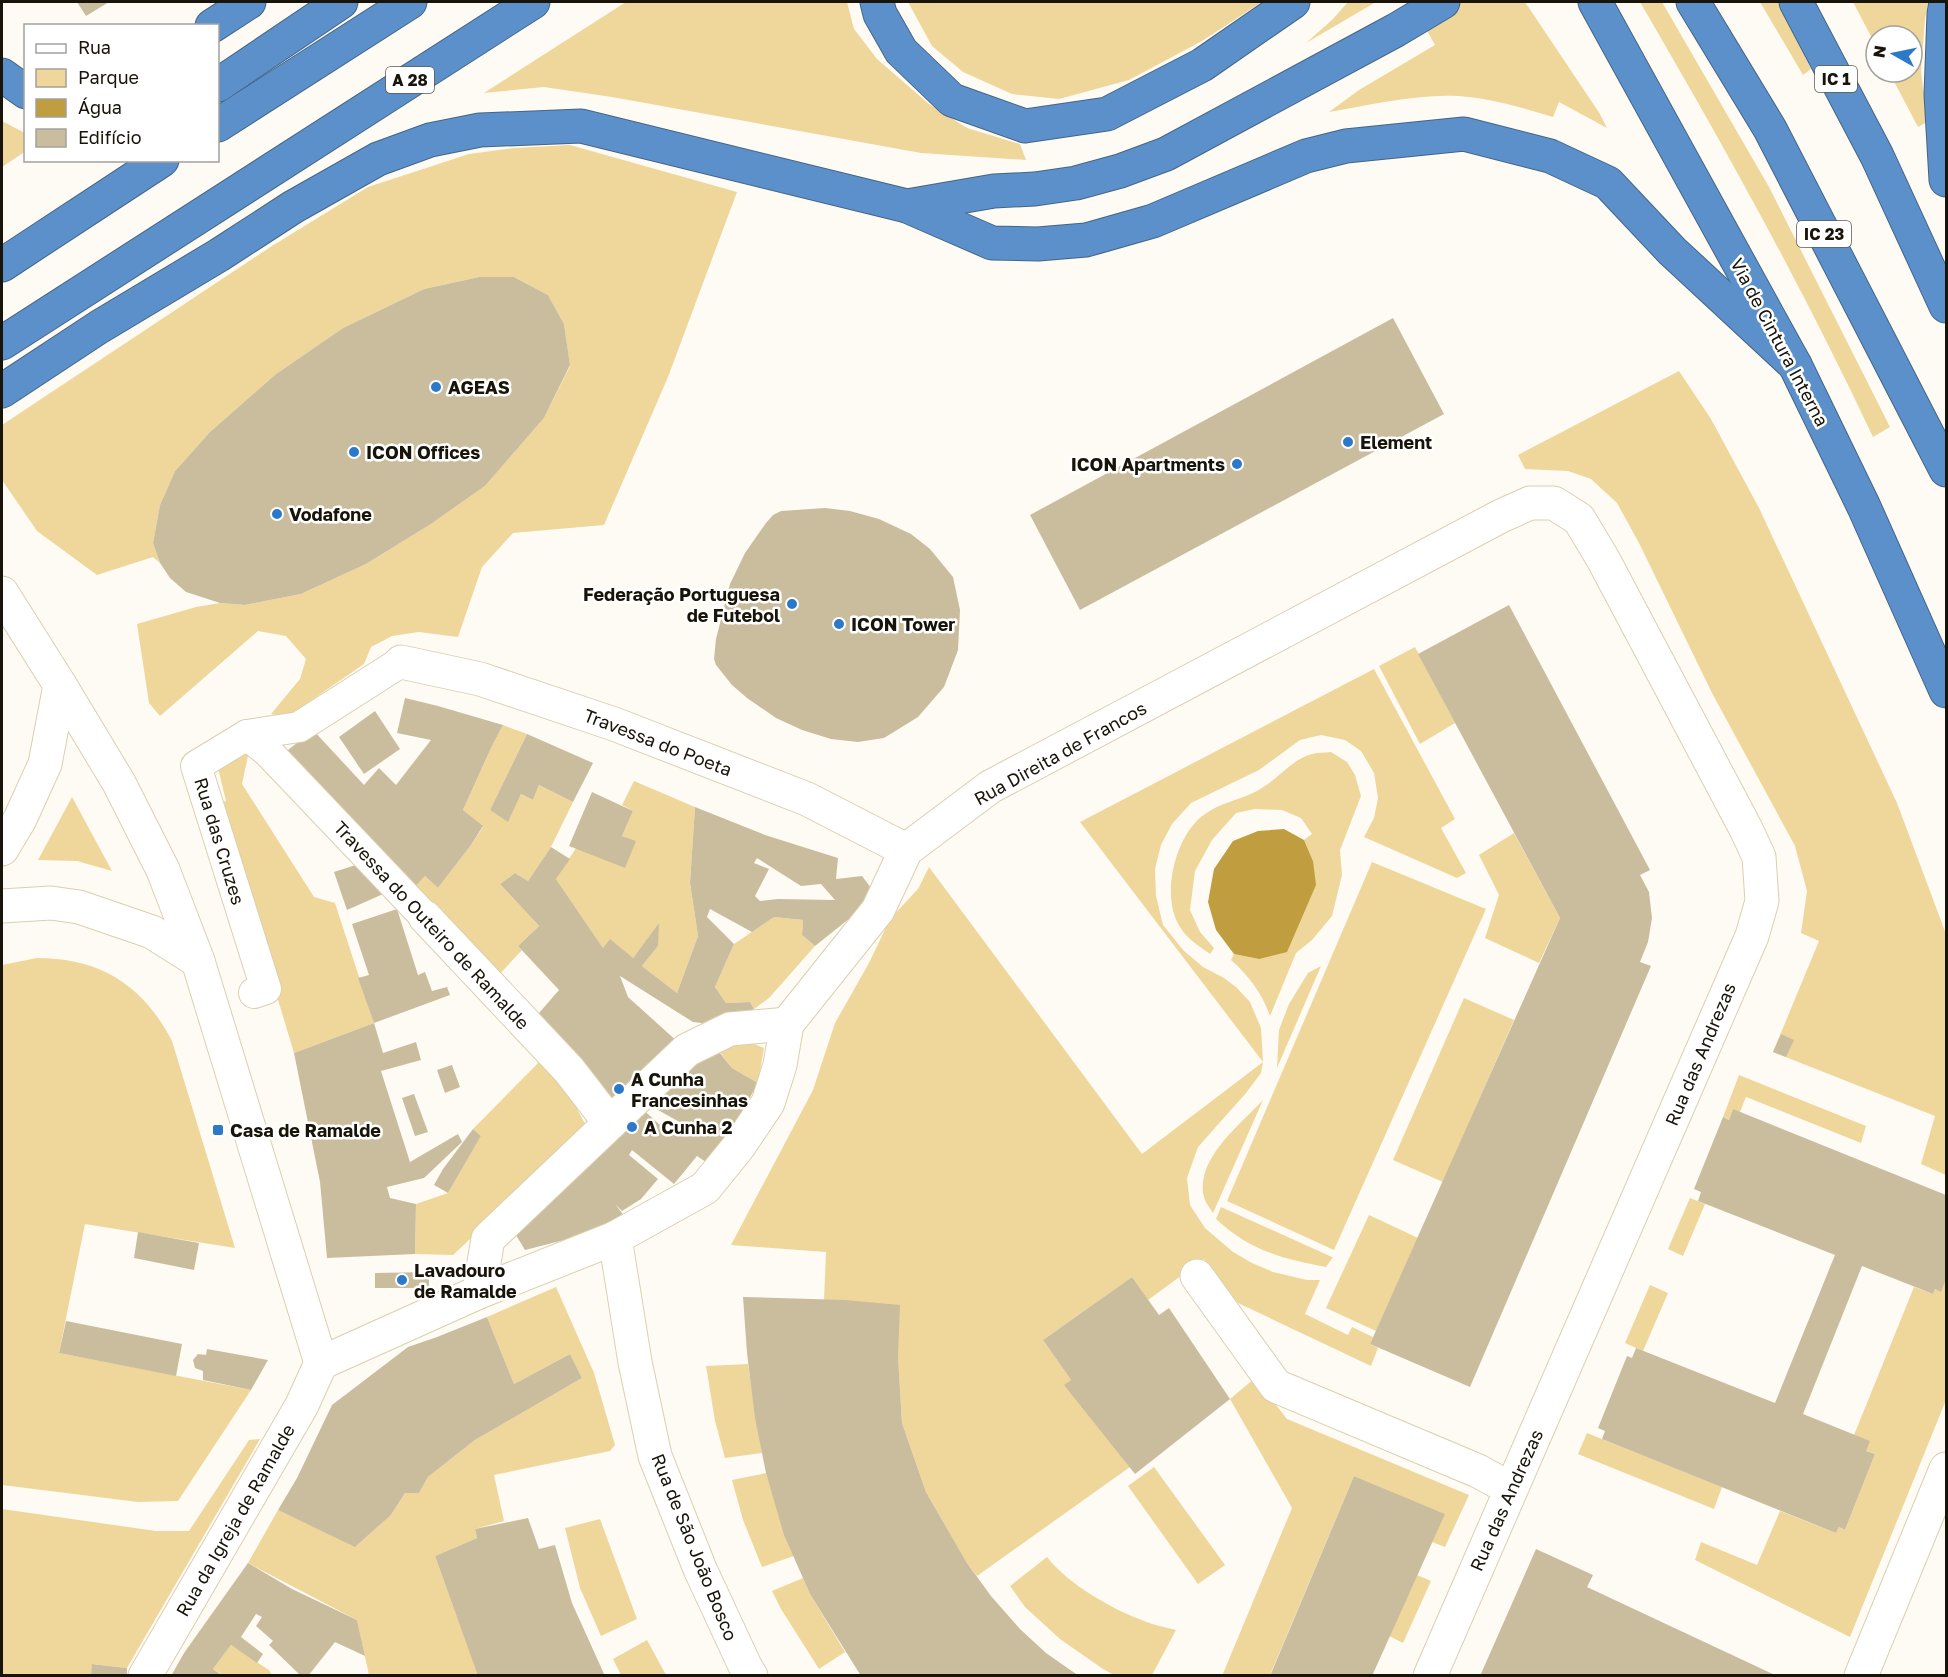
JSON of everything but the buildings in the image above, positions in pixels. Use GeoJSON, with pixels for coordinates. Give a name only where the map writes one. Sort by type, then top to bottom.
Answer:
{"type":"FeatureCollection","features":[{"type":"Feature","properties":{"kind":"highway"},"geometry":{"type":"LineString","coordinates":[[215,24],[249,2]]}},
{"type":"Feature","properties":{"kind":"highway"},"geometry":{"type":"LineString","coordinates":[[219,84],[341,2]]}},
{"type":"Feature","properties":{"kind":"highway"},"geometry":{"type":"LineString","coordinates":[[219,124],[410,2]]}},
{"type":"Feature","properties":{"kind":"highway","name":"A 28"},"geometry":{"type":"LineString","coordinates":[[2,343],[533,2]]}},
{"type":"Feature","properties":{"kind":"highway"},"geometry":{"type":"LineString","coordinates":[[877,2],[880,14],[902,51],[952,100],[1025,126],[1107,114],[1202,65],[1293,2]]}},
{"type":"Feature","properties":{"kind":"highway"},"geometry":{"type":"LineString","coordinates":[[906,206],[994,191],[1035,189],[1076,183],[1120,171],[1167,154],[1396,30],[1443,2]]}},
{"type":"Feature","properties":{"kind":"highway","name":"Via de Cintura Interna"},"geometry":{"type":"LineString","coordinates":[[1595,2],[1795,365],[1864,507],[1947,691]]}},
{"type":"Feature","properties":{"kind":"highway","name":"IC 23"},"geometry":{"type":"LineString","coordinates":[[1693,2],[1770,129],[1947,470]]}},
{"type":"Feature","properties":{"kind":"highway","name":"IC 1"},"geometry":{"type":"LineString","coordinates":[[1796,2],[1877,156],[1947,306]]}},
{"type":"Feature","properties":{"kind":"highway"},"geometry":{"type":"LineString","coordinates":[[1946,2],[1941,94],[1947,180]]}},
{"type":"Feature","properties":{"kind":"highway"},"geometry":{"type":"LineString","coordinates":[[2,75],[24,91]]}},
{"type":"Feature","properties":{"kind":"highway"},"geometry":{"type":"LineString","coordinates":[[2,391],[99,327],[219,255],[293,207],[378,159],[430,140],[480,129],[581,126],[906,206],[992,243],[1038,244],[1086,240],[1153,221],[1306,156],[1346,146],[1464,134],[1550,156],[1608,183],[1672,251],[1795,365]]}},
{"type":"Feature","properties":{"kind":"highway"},"geometry":{"type":"LineString","coordinates":[[91,206],[116,162]]}},
{"type":"Feature","properties":{"kind":"highway"},"geometry":{"type":"LineString","coordinates":[[2,265],[159,162]]}},
{"type":"Feature","properties":{"kind":"highway","name":"A 28"},"geometry":{"type":"LineString","coordinates":[[2,380],[79,294]]}},
{"type":"Feature","properties":{"kind":"street","name":"Rua das Andrezas"},"geometry":{"type":"LineString","coordinates":[[1430,1676],[1752,936],[1762,901],[1759,856],[1603,559],[1579,519],[1554,503],[1530,503],[1501,516]]}},
{"type":"Feature","properties":{"kind":"street","name":"Rua Direita de Francos"},"geometry":{"type":"LineString","coordinates":[[321,1363],[479,1292],[615,1238],[705,1188],[739,1146],[768,1103],[780,1065],[787,1024],[878,910],[906,850],[990,788],[1501,516]]}},
{"type":"Feature","properties":{"kind":"street"},"geometry":{"type":"LineString","coordinates":[[2,592],[119,783],[164,870],[198,961],[321,1363]]}},
{"type":"Feature","properties":{"kind":"street","name":"Travessa do Poeta"},"geometry":{"type":"LineString","coordinates":[[401,662],[480,679],[614,724],[807,799],[906,850]]}},
{"type":"Feature","properties":{"kind":"street","name":"Rua das Cruzes"},"geometry":{"type":"LineString","coordinates":[[254,993],[266,989],[196,766],[247,735],[299,727],[401,662]]}},
{"type":"Feature","properties":{"kind":"street"},"geometry":{"type":"LineString","coordinates":[[2,849],[20,819],[45,764],[60,685]]}},
{"type":"Feature","properties":{"kind":"street","name":"Travessa do Outeiro de Ramalde"},"geometry":{"type":"LineString","coordinates":[[247,735],[268,752],[426,917],[569,1070],[610,1123]]}},
{"type":"Feature","properties":{"kind":"street"},"geometry":{"type":"LineString","coordinates":[[2,906],[51,903],[79,907],[152,932],[198,961]]}},
{"type":"Feature","properties":{"kind":"street"},"geometry":{"type":"LineString","coordinates":[[479,1292],[488,1239],[687,1050],[730,1029],[787,1024]]}},
{"type":"Feature","properties":{"kind":"street","name":"Rua de São João Bosco"},"geometry":{"type":"LineString","coordinates":[[615,1238],[635,1362],[655,1456],[700,1569],[751,1676]]}},
{"type":"Feature","properties":{"kind":"street"},"geometry":{"type":"LineString","coordinates":[[1197,1276],[1276,1386],[1478,1471],[1511,1489]]}},
{"type":"Feature","properties":{"kind":"street","name":"Rua da Igreja de Ramalde"},"geometry":{"type":"LineString","coordinates":[[145,1676],[302,1405],[321,1363]]}},
{"type":"Feature","properties":{"kind":"street"},"geometry":{"type":"LineString","coordinates":[[1861,1676],[1947,1469]]}},
{"type":"Feature","properties":{"kind":"green space"},"geometry":{"type":"Polygon","coordinates":[[[626,2],[847,2],[854,29],[877,59],[929,104],[967,128],[1020,144],[1026,160],[921,153],[612,97],[544,87],[484,93],[626,2]]]}},
{"type":"Feature","properties":{"kind":"green space"},"geometry":{"type":"Polygon","coordinates":[[[908,2],[1262,2],[1202,41],[1129,80],[1059,99],[1012,94],[963,72],[932,46],[908,2]]]}},
{"type":"Feature","properties":{"kind":"green space"},"geometry":{"type":"Polygon","coordinates":[[[1348,2],[1376,2],[1306,43],[1332,20],[1348,2]]]}},
{"type":"Feature","properties":{"kind":"green space"},"geometry":{"type":"Polygon","coordinates":[[[1411,2],[1525,2],[1607,128],[1559,102],[1553,117],[1494,101],[1458,96],[1409,98],[1329,112],[1359,90],[1435,45],[1411,2]]]}},
{"type":"Feature","properties":{"kind":"green space"},"geometry":{"type":"Polygon","coordinates":[[[1640,2],[1662,2],[1769,187],[1890,427],[1873,437],[1819,326],[1761,217],[1640,2]]]}},
{"type":"Feature","properties":{"kind":"green space"},"geometry":{"type":"Polygon","coordinates":[[[1760,2],[1778,2],[1811,69],[1803,75],[1760,2]]]}},
{"type":"Feature","properties":{"kind":"green space"},"geometry":{"type":"Polygon","coordinates":[[[1853,2],[1928,2],[1924,32],[1924,24],[1864,24],[1853,2]]]}},
{"type":"Feature","properties":{"kind":"green space"},"geometry":{"type":"Polygon","coordinates":[[[1895,84],[1923,84],[1927,122],[1918,127],[1895,84]]]}},
{"type":"Feature","properties":{"kind":"green space"},"geometry":{"type":"Polygon","coordinates":[[[2,121],[24,132],[24,152],[2,167],[2,121]]]}},
{"type":"Feature","properties":{"kind":"green space"},"geometry":{"type":"Polygon","coordinates":[[[570,145],[737,192],[668,377],[604,525],[513,533],[482,567],[458,637],[419,632],[392,636],[371,647],[364,664],[287,717],[271,714],[300,679],[306,659],[286,636],[258,631],[160,716],[149,703],[137,624],[196,607],[220,603],[245,605],[301,594],[366,564],[431,524],[485,486],[544,418],[570,366],[564,324],[548,295],[514,277],[479,277],[424,289],[343,328],[276,374],[210,432],[175,471],[160,505],[153,543],[160,563],[153,557],[97,575],[37,531],[2,480],[2,425],[272,246],[368,187],[469,154],[514,148],[570,145]]]}},
{"type":"Feature","properties":{"kind":"green space"},"geometry":{"type":"Polygon","coordinates":[[[1679,371],[1711,419],[1759,508],[1897,803],[1946,934],[1946,1175],[1921,1164],[1935,1116],[1773,1052],[1819,941],[1801,933],[1807,891],[1795,846],[1712,693],[1617,503],[1591,479],[1568,471],[1525,469],[1518,455],[1679,371]]]}},
{"type":"Feature","properties":{"kind":"green space"},"geometry":{"type":"Polygon","coordinates":[[[1415,647],[1455,723],[1420,744],[1379,666],[1415,647]]]}},
{"type":"Feature","properties":{"kind":"green space"},"geometry":{"type":"Polygon","coordinates":[[[1374,669],[1455,819],[1441,828],[1466,873],[1457,878],[1364,837],[1374,818],[1378,798],[1374,773],[1361,751],[1345,740],[1321,735],[1300,740],[1259,770],[1191,803],[1172,824],[1161,845],[1155,869],[1156,896],[1163,925],[1184,951],[1203,967],[1236,987],[1250,1002],[1261,1028],[1263,1062],[1080,822],[1374,669]]]}},
{"type":"Feature","properties":{"kind":"green space"},"geometry":{"type":"Polygon","coordinates":[[[503,725],[527,734],[490,810],[508,821],[521,794],[533,800],[539,785],[573,802],[551,847],[528,881],[515,873],[500,884],[539,926],[518,946],[522,950],[496,978],[412,890],[425,876],[438,888],[483,827],[463,810],[503,725]]]}},
{"type":"Feature","properties":{"kind":"green space"},"geometry":{"type":"Polygon","coordinates":[[[249,751],[242,784],[314,897],[335,903],[374,1023],[294,1053],[219,803],[226,801],[218,768],[249,751]]]}},
{"type":"Feature","properties":{"kind":"green space"},"geometry":{"type":"Polygon","coordinates":[[[1331,752],[1347,762],[1355,775],[1361,796],[1340,850],[1342,875],[1332,916],[1312,940],[1296,953],[1270,1016],[1254,985],[1231,960],[1234,954],[1259,959],[1313,861],[1304,840],[1312,834],[1301,818],[1282,810],[1255,809],[1236,813],[1212,840],[1195,871],[1190,910],[1200,932],[1214,948],[1210,954],[1186,935],[1174,914],[1171,883],[1174,867],[1186,836],[1194,823],[1205,814],[1263,788],[1304,757],[1314,753],[1331,752]]]}},
{"type":"Feature","properties":{"kind":"green space"},"geometry":{"type":"Polygon","coordinates":[[[634,781],[695,807],[690,883],[698,936],[677,993],[642,966],[658,946],[658,925],[633,958],[603,948],[556,879],[576,848],[636,842],[622,836],[633,811],[622,805],[634,781]]]}},
{"type":"Feature","properties":{"kind":"green space"},"geometry":{"type":"Polygon","coordinates":[[[72,797],[112,871],[77,861],[38,860],[72,797]]]}},
{"type":"Feature","properties":{"kind":"green space"},"geometry":{"type":"Polygon","coordinates":[[[1514,833],[1560,918],[1539,963],[1485,938],[1499,895],[1479,855],[1514,833]]]}},
{"type":"Feature","properties":{"kind":"green space"},"geometry":{"type":"Polygon","coordinates":[[[1372,862],[1486,909],[1334,1250],[1227,1201],[1372,862]]]}},
{"type":"Feature","properties":{"kind":"green space"},"geometry":{"type":"Polygon","coordinates":[[[929,867],[1142,1154],[1263,1062],[1261,1073],[1246,1093],[1198,1147],[1187,1178],[1190,1205],[1205,1228],[1233,1252],[1252,1263],[1273,1272],[1307,1280],[1320,1280],[1305,1314],[1348,1335],[1352,1327],[1373,1337],[1370,1344],[1378,1348],[1371,1366],[1238,1303],[1204,1259],[1148,1300],[1132,1277],[1043,1340],[1071,1380],[1065,1385],[1130,1467],[977,1576],[967,1563],[926,1492],[902,1423],[898,1356],[824,1300],[826,1252],[731,1245],[813,1090],[835,1023],[869,963],[890,919],[918,889],[929,867]]]}},
{"type":"Feature","properties":{"kind":"green space"},"geometry":{"type":"Polygon","coordinates":[[[774,917],[803,920],[802,935],[815,946],[769,998],[754,1009],[750,1002],[726,1003],[715,987],[734,944],[774,917]]]}},
{"type":"Feature","properties":{"kind":"green space"},"geometry":{"type":"Polygon","coordinates":[[[37,958],[60,959],[100,969],[133,990],[148,1004],[160,1021],[172,1041],[235,1248],[85,1224],[59,1353],[251,1390],[178,1501],[138,1502],[2,1485],[2,965],[37,958]]]}},
{"type":"Feature","properties":{"kind":"green space"},"geometry":{"type":"Polygon","coordinates":[[[1321,966],[1277,1068],[1279,1030],[1289,1004],[1308,973],[1321,966]]]}},
{"type":"Feature","properties":{"kind":"green space"},"geometry":{"type":"Polygon","coordinates":[[[1464,998],[1514,1020],[1443,1182],[1393,1160],[1464,998]]]}},
{"type":"Feature","properties":{"kind":"green space"},"geometry":{"type":"Polygon","coordinates":[[[747,1041],[764,1048],[758,1083],[732,1068],[717,1048],[747,1041]]]}},
{"type":"Feature","properties":{"kind":"green space"},"geometry":{"type":"Polygon","coordinates":[[[544,1057],[588,1129],[453,1255],[415,1254],[416,1204],[448,1193],[481,1136],[473,1129],[544,1057]]]}},
{"type":"Feature","properties":{"kind":"green space"},"geometry":{"type":"Polygon","coordinates":[[[1739,1075],[1866,1126],[1861,1143],[1746,1097],[1740,1112],[1733,1110],[1729,1120],[1723,1117],[1739,1075]]]}},
{"type":"Feature","properties":{"kind":"green space"},"geometry":{"type":"Polygon","coordinates":[[[1263,1100],[1213,1213],[1204,1197],[1203,1183],[1206,1169],[1222,1144],[1263,1100]]]}},
{"type":"Feature","properties":{"kind":"green space"},"geometry":{"type":"Polygon","coordinates":[[[1690,1198],[1705,1204],[1683,1256],[1668,1249],[1690,1198]]]}},
{"type":"Feature","properties":{"kind":"green space"},"geometry":{"type":"Polygon","coordinates":[[[1221,1207],[1333,1257],[1326,1267],[1267,1252],[1228,1230],[1216,1219],[1221,1207]]]}},
{"type":"Feature","properties":{"kind":"green space"},"geometry":{"type":"Polygon","coordinates":[[[1369,1215],[1418,1238],[1376,1331],[1326,1308],[1369,1215]]]}},
{"type":"Feature","properties":{"kind":"green space"},"geometry":{"type":"Polygon","coordinates":[[[1946,1279],[1946,1400],[1850,1637],[1695,1560],[1701,1542],[1757,1565],[1780,1511],[1836,1533],[1839,1527],[1845,1530],[1875,1454],[1866,1451],[1854,1435],[1914,1287],[1933,1294],[1935,1289],[1941,1291],[1946,1279]]]}},
{"type":"Feature","properties":{"kind":"green space"},"geometry":{"type":"Polygon","coordinates":[[[1650,1285],[1668,1293],[1643,1351],[1625,1343],[1650,1285]]]}},
{"type":"Feature","properties":{"kind":"green space"},"geometry":{"type":"Polygon","coordinates":[[[556,1287],[594,1373],[615,1445],[610,1451],[494,1475],[504,1521],[475,1529],[477,1538],[435,1556],[478,1675],[369,1675],[357,1620],[248,1563],[278,1510],[356,1546],[391,1515],[405,1493],[419,1493],[428,1477],[475,1440],[582,1378],[570,1354],[514,1384],[487,1317],[556,1287]]]}},
{"type":"Feature","properties":{"kind":"green space"},"geometry":{"type":"Polygon","coordinates":[[[748,1364],[762,1453],[725,1458],[715,1421],[706,1366],[748,1364]]]}},
{"type":"Feature","properties":{"kind":"green space"},"geometry":{"type":"Polygon","coordinates":[[[1255,1378],[1287,1419],[1469,1495],[1445,1547],[1432,1542],[1444,1514],[1354,1476],[1270,1675],[1222,1676],[1292,1508],[1230,1399],[1255,1378]]]}},
{"type":"Feature","properties":{"kind":"green space"},"geometry":{"type":"Polygon","coordinates":[[[1587,1433],[1722,1487],[1714,1509],[1578,1454],[1587,1433]]]}},
{"type":"Feature","properties":{"kind":"green space"},"geometry":{"type":"Polygon","coordinates":[[[260,1439],[127,1668],[93,1664],[91,1675],[2,1676],[2,1509],[156,1531],[189,1531],[249,1440],[260,1439]]]}},
{"type":"Feature","properties":{"kind":"green space"},"geometry":{"type":"Polygon","coordinates":[[[1154,1467],[1225,1565],[1198,1584],[1128,1486],[1154,1467]]]}},
{"type":"Feature","properties":{"kind":"green space"},"geometry":{"type":"Polygon","coordinates":[[[766,1473],[794,1556],[762,1567],[743,1520],[732,1480],[766,1473]]]}},
{"type":"Feature","properties":{"kind":"green space"},"geometry":{"type":"Polygon","coordinates":[[[600,1519],[637,1619],[601,1636],[580,1588],[565,1528],[600,1519]]]}},
{"type":"Feature","properties":{"kind":"green space"},"geometry":{"type":"Polygon","coordinates":[[[1047,1557],[1067,1577],[1105,1603],[1144,1621],[1176,1630],[1152,1675],[1114,1675],[1060,1639],[1025,1607],[1010,1586],[1047,1557]]]}},
{"type":"Feature","properties":{"kind":"green space"},"geometry":{"type":"Polygon","coordinates":[[[1417,1575],[1431,1581],[1403,1643],[1389,1636],[1417,1575]]]}},
{"type":"Feature","properties":{"kind":"green space"},"geometry":{"type":"Polygon","coordinates":[[[803,1578],[810,1594],[845,1652],[819,1669],[772,1591],[803,1578]]]}},
{"type":"Feature","properties":{"kind":"green space"},"geometry":{"type":"Polygon","coordinates":[[[647,1640],[666,1675],[621,1675],[613,1659],[647,1640]]]}},
{"type":"Feature","properties":{"kind":"green space"},"geometry":{"type":"Polygon","coordinates":[[[231,1645],[269,1670],[272,1675],[223,1675],[213,1669],[231,1645]]]}},
{"type":"Feature","properties":{"kind":"water"},"geometry":{"type":"Polygon","coordinates":[[[1284,829],[1304,840],[1313,861],[1316,885],[1287,952],[1259,959],[1234,954],[1216,930],[1208,902],[1214,869],[1233,841],[1258,831],[1284,829]]]}},
{"type":"Feature","properties":{"kind":"place","name":"AGEAS"},"geometry":{"type":"Point","coordinates":[436,387]}},
{"type":"Feature","properties":{"kind":"place","name":"Element"},"geometry":{"type":"Point","coordinates":[1348,442]}},
{"type":"Feature","properties":{"kind":"place","name":"ICON Offices"},"geometry":{"type":"Point","coordinates":[354,452]}},
{"type":"Feature","properties":{"kind":"place","name":"ICON Apartments"},"geometry":{"type":"Point","coordinates":[1237,464]}},
{"type":"Feature","properties":{"kind":"place","name":"Vodafone"},"geometry":{"type":"Point","coordinates":[277,514]}},
{"type":"Feature","properties":{"kind":"place","name":"Federação Portuguesa de Futebol"},"geometry":{"type":"Point","coordinates":[792,604]}},
{"type":"Feature","properties":{"kind":"place","name":"ICON Tower"},"geometry":{"type":"Point","coordinates":[839,624]}},
{"type":"Feature","properties":{"kind":"place","name":"A Cunha Francesinhas"},"geometry":{"type":"Point","coordinates":[619,1089]}},
{"type":"Feature","properties":{"kind":"place","name":"A Cunha 2"},"geometry":{"type":"Point","coordinates":[632,1127]}},
{"type":"Feature","properties":{"kind":"place","name":"Casa de Ramalde"},"geometry":{"type":"Point","coordinates":[218,1130]}},
{"type":"Feature","properties":{"kind":"place","name":"Lavadouro de Ramalde"},"geometry":{"type":"Point","coordinates":[402,1280]}}]}
